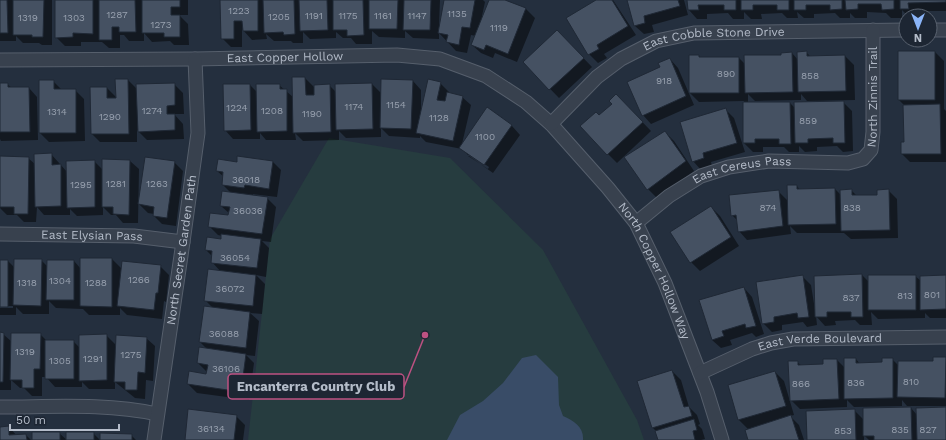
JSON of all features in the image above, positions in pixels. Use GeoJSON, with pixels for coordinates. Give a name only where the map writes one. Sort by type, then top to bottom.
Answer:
{"type":"FeatureCollection","features":[{"type":"Feature","properties":{"kind":"street","name":"North Zinnis Trail"},"geometry":{"type":"LineString","coordinates":[[863,159],[871,150],[873,132],[873,30]]}},
{"type":"Feature","properties":{"kind":"street","name":"East Cobble Stone Drive"},"geometry":{"type":"LineString","coordinates":[[551,124],[597,77],[621,59],[656,41],[694,33],[898,30]]}},
{"type":"Feature","properties":{"kind":"street","name":"East Copper Hollow"},"geometry":{"type":"LineString","coordinates":[[0,60],[195,59],[397,55],[440,59],[486,76],[526,102],[551,124]]}},
{"type":"Feature","properties":{"kind":"street","name":"North Secret Garden Path"},"geometry":{"type":"LineString","coordinates":[[154,440],[198,133],[195,59]]}},
{"type":"Feature","properties":{"kind":"street","name":"North Copper Hollow Way"},"geometry":{"type":"LineString","coordinates":[[551,124],[608,188],[636,223],[665,283],[707,392],[722,440]]}},
{"type":"Feature","properties":{"kind":"street","name":"East Cereus Pass"},"geometry":{"type":"LineString","coordinates":[[636,223],[669,196],[701,176],[729,168],[769,162],[848,163],[863,159]]}},
{"type":"Feature","properties":{"kind":"street","name":"East Elysian Pass"},"geometry":{"type":"LineString","coordinates":[[0,234],[134,236],[183,242]]}},
{"type":"Feature","properties":{"kind":"street","name":"East Verde Boulevard"},"geometry":{"type":"LineString","coordinates":[[700,373],[752,349],[771,343],[793,339],[946,337]]}},
{"type":"Feature","properties":{"kind":"street"},"geometry":{"type":"LineString","coordinates":[[0,407],[106,408],[139,410],[157,414]]}},
{"type":"Feature","properties":{"kind":"green space"},"geometry":{"type":"Polygon","coordinates":[[[329,138],[450,158],[543,250],[637,420],[644,440],[248,440],[270,239],[329,138]]]}},
{"type":"Feature","properties":{"kind":"water"},"geometry":{"type":"Polygon","coordinates":[[[536,355],[558,377],[559,405],[563,416],[578,425],[582,431],[583,440],[447,440],[460,415],[483,401],[503,383],[522,358],[536,355]]]}},
{"type":"Feature","properties":{"kind":"building"},"geometry":{"type":"Polygon","coordinates":[[[0,0],[7,0],[8,33],[0,33],[0,0]]]}},
{"type":"Feature","properties":{"kind":"building"},"geometry":{"type":"Polygon","coordinates":[[[13,0],[44,0],[43,37],[32,37],[32,35],[13,35],[13,0]]]}},
{"type":"Feature","properties":{"kind":"building"},"geometry":{"type":"Polygon","coordinates":[[[55,0],[93,0],[93,34],[73,33],[73,37],[55,38],[55,0]]]}},
{"type":"Feature","properties":{"kind":"building"},"geometry":{"type":"Polygon","coordinates":[[[99,0],[135,0],[136,32],[119,32],[119,27],[112,27],[112,40],[99,40],[99,0]]]}},
{"type":"Feature","properties":{"kind":"building"},"geometry":{"type":"Polygon","coordinates":[[[142,0],[180,0],[180,7],[171,7],[171,15],[180,15],[180,37],[164,37],[164,33],[142,33],[142,0]]]}},
{"type":"Feature","properties":{"kind":"building"},"geometry":{"type":"Polygon","coordinates":[[[220,0],[258,0],[258,31],[243,31],[242,21],[234,21],[234,39],[221,39],[220,0]]]}},
{"type":"Feature","properties":{"kind":"building"},"geometry":{"type":"Polygon","coordinates":[[[263,0],[294,0],[295,34],[284,35],[283,32],[264,33],[263,0]]]}},
{"type":"Feature","properties":{"kind":"building"},"geometry":{"type":"Polygon","coordinates":[[[299,0],[327,0],[328,30],[300,31],[299,0]]]}},
{"type":"Feature","properties":{"kind":"building"},"geometry":{"type":"Polygon","coordinates":[[[333,0],[363,0],[364,35],[347,36],[347,30],[333,30],[333,0]]]}},
{"type":"Feature","properties":{"kind":"building"},"geometry":{"type":"Polygon","coordinates":[[[369,0],[398,0],[397,29],[369,29],[369,0]]]}},
{"type":"Feature","properties":{"kind":"building"},"geometry":{"type":"Polygon","coordinates":[[[404,0],[431,0],[430,30],[403,30],[404,0]]]}},
{"type":"Feature","properties":{"kind":"building"},"geometry":{"type":"Polygon","coordinates":[[[444,0],[475,0],[470,28],[462,27],[459,45],[446,42],[448,35],[438,33],[444,0]]]}},
{"type":"Feature","properties":{"kind":"building"},"geometry":{"type":"Polygon","coordinates":[[[489,0],[505,0],[526,8],[508,54],[486,45],[484,50],[471,45],[489,0]]]}},
{"type":"Feature","properties":{"kind":"building"},"geometry":{"type":"Polygon","coordinates":[[[596,0],[612,0],[628,26],[597,45],[599,49],[588,55],[566,18],[596,0]]]}},
{"type":"Feature","properties":{"kind":"building"},"geometry":{"type":"Polygon","coordinates":[[[627,0],[678,0],[680,6],[644,16],[645,23],[634,26],[627,0]]]}},
{"type":"Feature","properties":{"kind":"building"},"geometry":{"type":"Polygon","coordinates":[[[687,0],[736,0],[736,10],[724,10],[724,5],[698,5],[699,10],[688,10],[687,0]]]}},
{"type":"Feature","properties":{"kind":"building"},"geometry":{"type":"Polygon","coordinates":[[[741,0],[789,0],[789,10],[777,10],[777,5],[753,5],[753,10],[741,10],[741,0]]]}},
{"type":"Feature","properties":{"kind":"building"},"geometry":{"type":"Polygon","coordinates":[[[794,0],[842,0],[842,9],[830,10],[830,5],[806,5],[806,10],[794,10],[794,0]]]}},
{"type":"Feature","properties":{"kind":"building"},"geometry":{"type":"Polygon","coordinates":[[[845,0],[894,0],[894,9],[882,10],[881,4],[858,4],[858,9],[846,10],[845,0]]]}},
{"type":"Feature","properties":{"kind":"building"},"geometry":{"type":"Polygon","coordinates":[[[900,0],[946,0],[946,2],[908,3],[909,8],[900,8],[900,0]]]}},
{"type":"Feature","properties":{"kind":"building"},"geometry":{"type":"Polygon","coordinates":[[[557,30],[584,58],[549,90],[523,62],[557,30]]]}},
{"type":"Feature","properties":{"kind":"building"},"geometry":{"type":"Polygon","coordinates":[[[807,51],[807,56],[845,55],[846,91],[798,92],[797,52],[807,51]]]}},
{"type":"Feature","properties":{"kind":"building"},"geometry":{"type":"Polygon","coordinates":[[[898,51],[935,51],[935,100],[898,100],[898,51]]]}},
{"type":"Feature","properties":{"kind":"building"},"geometry":{"type":"Polygon","coordinates":[[[792,52],[793,92],[745,93],[744,55],[781,55],[781,53],[792,52]]]}},
{"type":"Feature","properties":{"kind":"building"},"geometry":{"type":"Polygon","coordinates":[[[689,55],[699,55],[699,57],[739,57],[739,93],[689,93],[689,55]]]}},
{"type":"Feature","properties":{"kind":"building"},"geometry":{"type":"Polygon","coordinates":[[[670,58],[686,96],[642,116],[627,82],[660,67],[658,63],[670,58]]]}},
{"type":"Feature","properties":{"kind":"building"},"geometry":{"type":"Polygon","coordinates":[[[292,77],[305,77],[306,95],[314,95],[314,85],[330,84],[331,132],[293,133],[292,77]]]}},
{"type":"Feature","properties":{"kind":"building"},"geometry":{"type":"Polygon","coordinates":[[[115,79],[128,79],[129,134],[91,134],[90,87],[107,87],[107,98],[116,98],[115,79]]]}},
{"type":"Feature","properties":{"kind":"building"},"geometry":{"type":"Polygon","coordinates":[[[381,79],[413,80],[411,129],[380,128],[381,79]]]}},
{"type":"Feature","properties":{"kind":"building"},"geometry":{"type":"Polygon","coordinates":[[[428,79],[441,82],[437,100],[445,101],[447,92],[463,96],[453,141],[416,133],[428,79]]]}},
{"type":"Feature","properties":{"kind":"building"},"geometry":{"type":"Polygon","coordinates":[[[39,80],[54,80],[54,89],[76,89],[76,133],[39,133],[39,80]]]}},
{"type":"Feature","properties":{"kind":"building"},"geometry":{"type":"Polygon","coordinates":[[[0,83],[8,83],[8,87],[29,87],[30,132],[0,132],[0,83]]]}},
{"type":"Feature","properties":{"kind":"building"},"geometry":{"type":"Polygon","coordinates":[[[175,83],[175,105],[167,106],[167,114],[175,114],[175,130],[138,132],[136,84],[175,83]]]}},
{"type":"Feature","properties":{"kind":"building"},"geometry":{"type":"Polygon","coordinates":[[[372,83],[373,129],[336,130],[335,84],[372,83]]]}},
{"type":"Feature","properties":{"kind":"building"},"geometry":{"type":"Polygon","coordinates":[[[223,84],[250,84],[251,130],[224,131],[223,84]]]}},
{"type":"Feature","properties":{"kind":"building"},"geometry":{"type":"Polygon","coordinates":[[[256,84],[280,84],[280,89],[287,89],[287,131],[257,132],[256,84]]]}},
{"type":"Feature","properties":{"kind":"building"},"geometry":{"type":"Polygon","coordinates":[[[616,94],[643,122],[607,155],[580,126],[596,112],[599,115],[612,104],[609,101],[616,94]]]}},
{"type":"Feature","properties":{"kind":"building"},"geometry":{"type":"Polygon","coordinates":[[[844,101],[845,143],[833,143],[833,138],[808,139],[808,143],[795,143],[794,102],[844,101]]]}},
{"type":"Feature","properties":{"kind":"building"},"geometry":{"type":"Polygon","coordinates":[[[743,102],[790,102],[791,144],[779,144],[779,139],[755,139],[755,143],[743,143],[743,102]]]}},
{"type":"Feature","properties":{"kind":"building"},"geometry":{"type":"Polygon","coordinates":[[[940,104],[941,154],[901,154],[901,142],[904,142],[903,105],[940,104]]]}},
{"type":"Feature","properties":{"kind":"building"},"geometry":{"type":"Polygon","coordinates":[[[487,107],[512,125],[484,165],[459,148],[487,107]]]}},
{"type":"Feature","properties":{"kind":"building"},"geometry":{"type":"Polygon","coordinates":[[[726,108],[737,143],[703,153],[704,158],[692,162],[680,122],[726,108]]]}},
{"type":"Feature","properties":{"kind":"building"},"geometry":{"type":"Polygon","coordinates":[[[665,131],[686,161],[647,190],[624,157],[665,131]]]}},
{"type":"Feature","properties":{"kind":"building"},"geometry":{"type":"Polygon","coordinates":[[[52,153],[52,165],[61,164],[61,206],[35,207],[34,154],[52,153]]]}},
{"type":"Feature","properties":{"kind":"building"},"geometry":{"type":"Polygon","coordinates":[[[0,156],[29,157],[28,214],[14,214],[14,207],[0,207],[0,156]]]}},
{"type":"Feature","properties":{"kind":"building"},"geometry":{"type":"Polygon","coordinates":[[[237,156],[273,161],[269,189],[245,185],[244,188],[222,185],[223,172],[216,171],[218,159],[237,162],[237,156]]]}},
{"type":"Feature","properties":{"kind":"building"},"geometry":{"type":"Polygon","coordinates":[[[145,157],[175,161],[167,218],[153,216],[154,207],[138,204],[145,157]]]}},
{"type":"Feature","properties":{"kind":"building"},"geometry":{"type":"Polygon","coordinates":[[[102,159],[130,160],[129,215],[113,214],[113,207],[102,207],[102,159]]]}},
{"type":"Feature","properties":{"kind":"building"},"geometry":{"type":"Polygon","coordinates":[[[95,160],[95,207],[67,208],[66,161],[95,160]]]}},
{"type":"Feature","properties":{"kind":"building"},"geometry":{"type":"Polygon","coordinates":[[[787,185],[797,185],[797,189],[835,188],[836,224],[788,225],[787,185]]]}},
{"type":"Feature","properties":{"kind":"building"},"geometry":{"type":"Polygon","coordinates":[[[852,189],[852,195],[877,195],[877,190],[889,189],[890,230],[841,231],[840,190],[852,189]]]}},
{"type":"Feature","properties":{"kind":"building"},"geometry":{"type":"Polygon","coordinates":[[[779,190],[783,226],[738,232],[736,215],[731,216],[729,195],[779,190]]]}},
{"type":"Feature","properties":{"kind":"building"},"geometry":{"type":"Polygon","coordinates":[[[222,191],[268,197],[262,234],[208,227],[210,213],[228,215],[230,207],[220,206],[222,191]]]}},
{"type":"Feature","properties":{"kind":"building"},"geometry":{"type":"Polygon","coordinates":[[[711,206],[731,237],[690,263],[670,232],[711,206]]]}},
{"type":"Feature","properties":{"kind":"building"},"geometry":{"type":"Polygon","coordinates":[[[221,234],[261,239],[257,268],[211,263],[212,251],[205,250],[207,237],[221,239],[221,234]]]}},
{"type":"Feature","properties":{"kind":"building"},"geometry":{"type":"Polygon","coordinates":[[[80,258],[112,258],[112,307],[80,306],[80,258]]]}},
{"type":"Feature","properties":{"kind":"building"},"geometry":{"type":"Polygon","coordinates":[[[14,259],[42,259],[41,306],[13,305],[14,259]]]}},
{"type":"Feature","properties":{"kind":"building"},"geometry":{"type":"Polygon","coordinates":[[[0,260],[8,260],[8,307],[0,307],[0,260]]]}},
{"type":"Feature","properties":{"kind":"building"},"geometry":{"type":"Polygon","coordinates":[[[47,260],[74,260],[74,300],[46,300],[47,260]]]}},
{"type":"Feature","properties":{"kind":"building"},"geometry":{"type":"Polygon","coordinates":[[[122,261],[161,265],[158,293],[156,293],[154,310],[117,306],[122,261]]]}},
{"type":"Feature","properties":{"kind":"building"},"geometry":{"type":"Polygon","coordinates":[[[208,269],[256,275],[253,306],[204,301],[208,269]]]}},
{"type":"Feature","properties":{"kind":"building"},"geometry":{"type":"Polygon","coordinates":[[[862,274],[863,317],[851,317],[851,312],[827,312],[827,317],[815,317],[814,276],[862,274]]]}},
{"type":"Feature","properties":{"kind":"building"},"geometry":{"type":"Polygon","coordinates":[[[803,275],[809,317],[798,318],[797,313],[774,317],[774,322],[762,324],[756,282],[803,275]]]}},
{"type":"Feature","properties":{"kind":"building"},"geometry":{"type":"Polygon","coordinates":[[[868,275],[916,275],[916,310],[868,310],[868,275]]]}},
{"type":"Feature","properties":{"kind":"building"},"geometry":{"type":"Polygon","coordinates":[[[946,275],[946,309],[920,310],[920,276],[946,275]]]}},
{"type":"Feature","properties":{"kind":"building"},"geometry":{"type":"Polygon","coordinates":[[[744,287],[756,326],[746,328],[745,324],[722,331],[724,336],[712,340],[699,300],[744,287]]]}},
{"type":"Feature","properties":{"kind":"building"},"geometry":{"type":"Polygon","coordinates":[[[204,306],[250,312],[246,348],[199,342],[204,306]]]}},
{"type":"Feature","properties":{"kind":"building"},"geometry":{"type":"Polygon","coordinates":[[[0,332],[4,333],[3,382],[0,382],[0,332]]]}},
{"type":"Feature","properties":{"kind":"building"},"geometry":{"type":"Polygon","coordinates":[[[11,333],[41,333],[40,369],[34,369],[34,388],[22,388],[22,380],[10,380],[11,333]]]}},
{"type":"Feature","properties":{"kind":"building"},"geometry":{"type":"Polygon","coordinates":[[[107,334],[107,380],[79,381],[79,335],[107,334]]]}},
{"type":"Feature","properties":{"kind":"building"},"geometry":{"type":"Polygon","coordinates":[[[116,335],[147,337],[145,373],[138,372],[137,390],[125,390],[125,382],[114,382],[116,335]]]}},
{"type":"Feature","properties":{"kind":"building"},"geometry":{"type":"Polygon","coordinates":[[[45,340],[74,340],[74,379],[45,379],[45,340]]]}},
{"type":"Feature","properties":{"kind":"building"},"geometry":{"type":"Polygon","coordinates":[[[199,347],[246,354],[241,392],[187,384],[189,371],[206,374],[208,365],[197,363],[199,347]]]}},
{"type":"Feature","properties":{"kind":"building"},"geometry":{"type":"Polygon","coordinates":[[[933,357],[946,357],[945,398],[897,397],[898,361],[933,361],[933,357]]]}},
{"type":"Feature","properties":{"kind":"building"},"geometry":{"type":"Polygon","coordinates":[[[844,358],[856,358],[856,363],[882,362],[882,358],[893,358],[893,398],[844,399],[844,358]]]}},
{"type":"Feature","properties":{"kind":"building"},"geometry":{"type":"Polygon","coordinates":[[[823,359],[837,359],[839,399],[790,401],[788,361],[798,361],[798,365],[823,364],[823,359]]]}},
{"type":"Feature","properties":{"kind":"building"},"geometry":{"type":"Polygon","coordinates":[[[672,370],[684,407],[689,406],[692,416],[652,428],[637,381],[672,370]]]}},
{"type":"Feature","properties":{"kind":"building"},"geometry":{"type":"Polygon","coordinates":[[[775,371],[786,406],[738,420],[728,385],[775,371]]]}},
{"type":"Feature","properties":{"kind":"building"},"geometry":{"type":"Polygon","coordinates":[[[911,407],[912,440],[874,440],[874,436],[863,436],[863,408],[911,407]]]}},
{"type":"Feature","properties":{"kind":"building"},"geometry":{"type":"Polygon","coordinates":[[[946,407],[946,440],[917,440],[916,408],[946,407]]]}},
{"type":"Feature","properties":{"kind":"building"},"geometry":{"type":"Polygon","coordinates":[[[188,409],[237,415],[234,440],[185,440],[188,409]]]}},
{"type":"Feature","properties":{"kind":"building"},"geometry":{"type":"Polygon","coordinates":[[[855,409],[856,440],[807,440],[806,411],[855,409]]]}},
{"type":"Feature","properties":{"kind":"building"},"geometry":{"type":"Polygon","coordinates":[[[791,415],[799,440],[748,440],[745,430],[791,415]]]}},
{"type":"Feature","properties":{"kind":"building"},"geometry":{"type":"Polygon","coordinates":[[[694,419],[697,430],[693,431],[695,440],[658,440],[655,431],[694,419]]]}},
{"type":"Feature","properties":{"kind":"building"},"geometry":{"type":"Polygon","coordinates":[[[9,426],[9,435],[26,434],[27,440],[0,440],[0,427],[9,426]]]}},
{"type":"Feature","properties":{"kind":"building"},"geometry":{"type":"Polygon","coordinates":[[[32,432],[60,432],[60,440],[32,440],[32,432]]]}},
{"type":"Feature","properties":{"kind":"building"},"geometry":{"type":"Polygon","coordinates":[[[66,432],[94,432],[94,440],[66,440],[66,432]]]}},
{"type":"Feature","properties":{"kind":"building"},"geometry":{"type":"Polygon","coordinates":[[[100,433],[132,434],[132,440],[100,440],[100,433]]]}},
{"type":"Feature","properties":{"kind":"place","name":"Encanterra Country Club"},"geometry":{"type":"Point","coordinates":[425,335]}}]}
